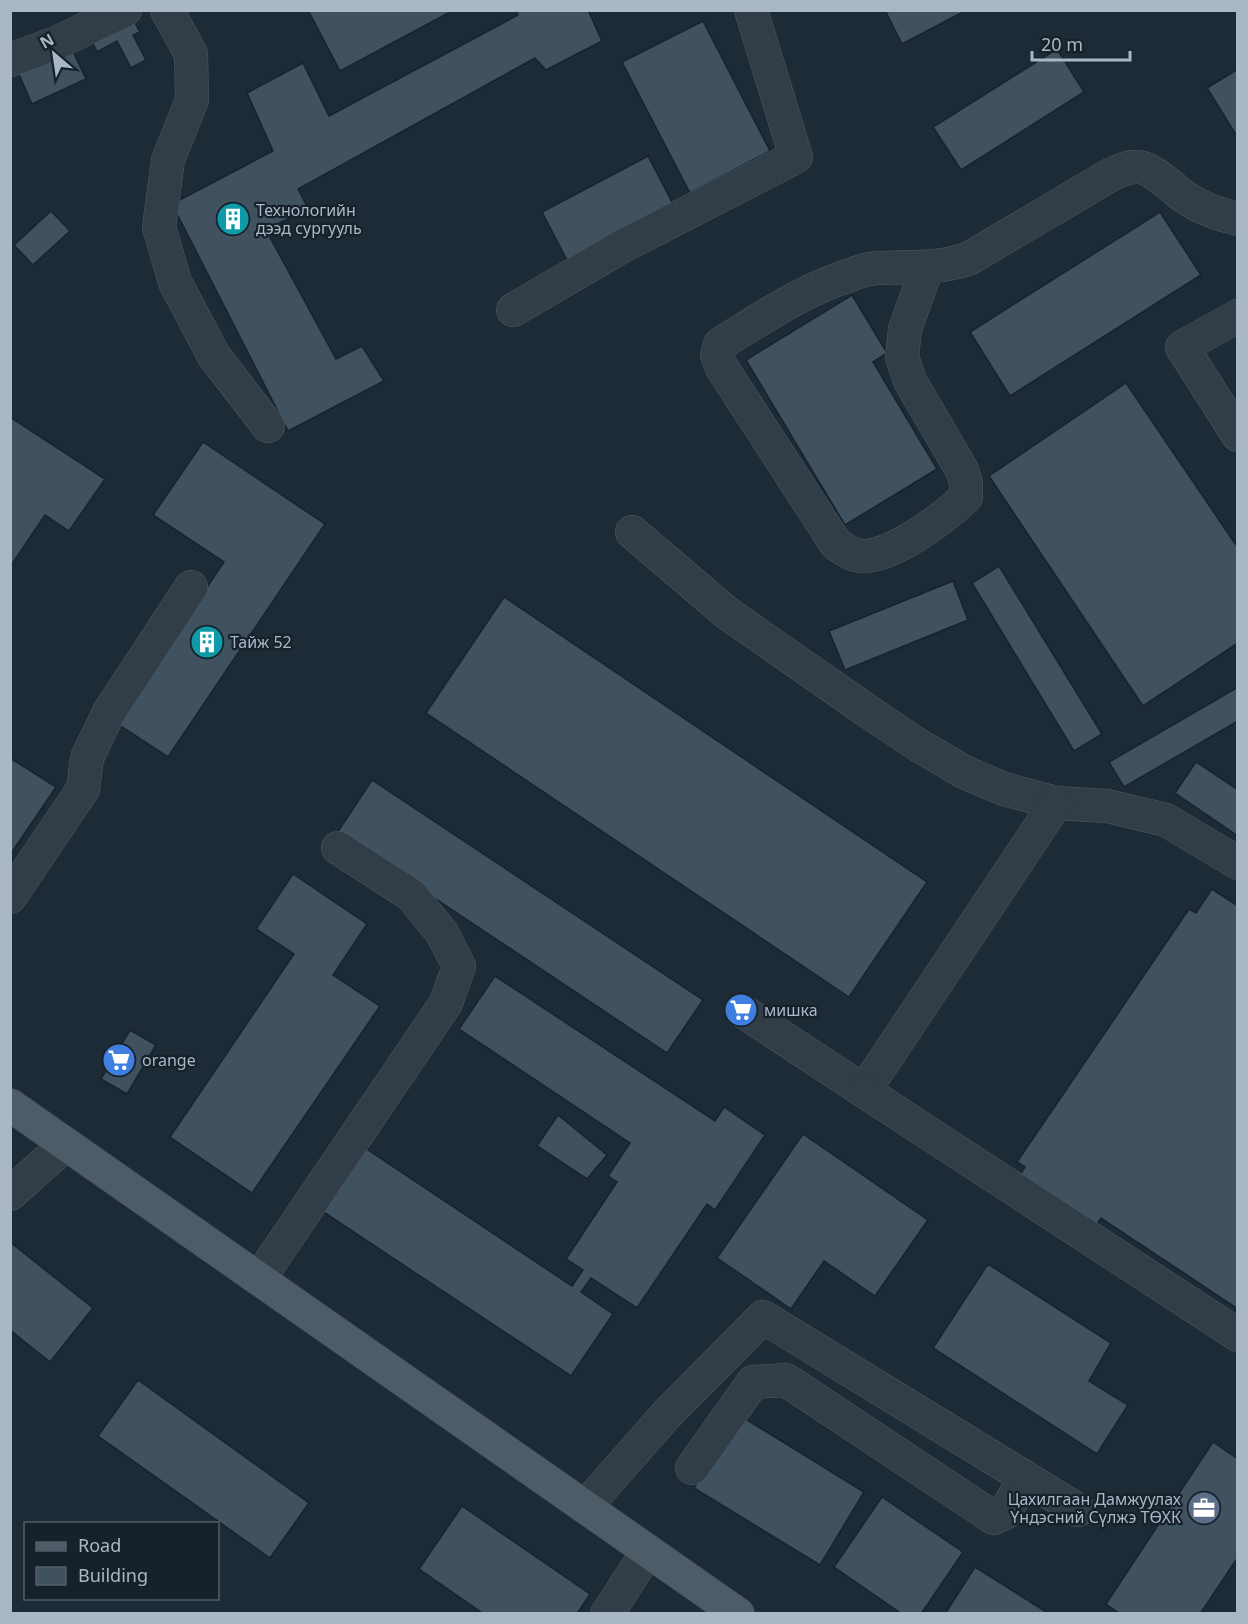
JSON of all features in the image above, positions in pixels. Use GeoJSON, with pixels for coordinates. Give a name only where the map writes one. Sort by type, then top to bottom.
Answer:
{"type":"FeatureCollection","features":[{"type":"Feature","properties":{"kind":"main road"},"geometry":{"type":"LineString","coordinates":[[10,1105],[738,1614]]}},
{"type":"Feature","properties":{"kind":"lane"},"geometry":{"type":"LineString","coordinates":[[10,60],[54,44],[124,10]]}},
{"type":"Feature","properties":{"kind":"lane"},"geometry":{"type":"LineString","coordinates":[[167,10],[191,54],[192,100],[168,160],[159,227],[175,282],[214,356],[268,426]]}},
{"type":"Feature","properties":{"kind":"lane"},"geometry":{"type":"LineString","coordinates":[[513,310],[621,247],[796,157],[751,10]]}},
{"type":"Feature","properties":{"kind":"lane"},"geometry":{"type":"LineString","coordinates":[[927,268],[905,329],[902,357],[910,381],[962,470],[966,483],[966,497],[934,523],[899,546],[858,556],[836,544],[722,368],[717,356],[720,344],[819,286],[868,270],[927,268],[952,265],[970,258],[1112,174],[1127,168],[1141,167],[1162,179],[1187,199],[1220,214],[1238,219]]}},
{"type":"Feature","properties":{"kind":"lane"},"geometry":{"type":"LineString","coordinates":[[1238,316],[1182,346],[1238,435]]}},
{"type":"Feature","properties":{"kind":"lane"},"geometry":{"type":"LineString","coordinates":[[632,532],[727,613],[918,745],[964,772],[1056,803],[1107,806],[1166,820],[1238,863]]}},
{"type":"Feature","properties":{"kind":"lane"},"geometry":{"type":"LineString","coordinates":[[10,897],[83,789],[87,758],[109,712],[191,587]]}},
{"type":"Feature","properties":{"kind":"lane"},"geometry":{"type":"LineString","coordinates":[[864,1091],[1056,803]]}},
{"type":"Feature","properties":{"kind":"lane"},"geometry":{"type":"LineString","coordinates":[[259,1278],[446,1003],[459,966],[442,933],[411,895],[338,848]]}},
{"type":"Feature","properties":{"kind":"lane"},"geometry":{"type":"LineString","coordinates":[[741,1010],[1238,1335]]}},
{"type":"Feature","properties":{"kind":"lane"},"geometry":{"type":"LineString","coordinates":[[10,1194],[66,1144]]}},
{"type":"Feature","properties":{"kind":"lane"},"geometry":{"type":"LineString","coordinates":[[585,1507],[667,1414],[763,1317],[1078,1510]]}},
{"type":"Feature","properties":{"kind":"lane"},"geometry":{"type":"LineString","coordinates":[[692,1468],[753,1382],[786,1380],[994,1518],[1005,1514],[1025,1477]]}},
{"type":"Feature","properties":{"kind":"lane"},"geometry":{"type":"LineString","coordinates":[[607,1614],[648,1551]]}},
{"type":"Feature","properties":{"kind":"building"},"geometry":{"type":"Polygon","coordinates":[[[308,10],[454,10],[340,71],[308,10]]]}},
{"type":"Feature","properties":{"kind":"building","name":"Технологийн дээд сургууль"},"geometry":{"type":"Polygon","coordinates":[[[516,10],[588,10],[602,41],[546,70],[535,58],[298,189],[308,208],[266,230],[336,359],[362,346],[384,381],[288,431],[172,204],[273,151],[247,93],[303,63],[329,116],[518,15],[516,10]]]}},
{"type":"Feature","properties":{"kind":"building"},"geometry":{"type":"Polygon","coordinates":[[[885,10],[967,10],[902,44],[885,10]]]}},
{"type":"Feature","properties":{"kind":"building"},"geometry":{"type":"Polygon","coordinates":[[[131,16],[140,32],[133,35],[146,60],[131,68],[117,41],[97,52],[90,37],[131,16]]]}},
{"type":"Feature","properties":{"kind":"building"},"geometry":{"type":"Polygon","coordinates":[[[703,21],[770,151],[690,193],[622,62],[703,21]]]}},
{"type":"Feature","properties":{"kind":"building"},"geometry":{"type":"Polygon","coordinates":[[[70,45],[86,79],[32,104],[17,70],[70,45]]]}},
{"type":"Feature","properties":{"kind":"building"},"geometry":{"type":"Polygon","coordinates":[[[1057,49],[1084,92],[961,170],[933,127],[1057,49]]]}},
{"type":"Feature","properties":{"kind":"building"},"geometry":{"type":"Polygon","coordinates":[[[1238,69],[1238,138],[1207,88],[1238,69]]]}},
{"type":"Feature","properties":{"kind":"building"},"geometry":{"type":"Polygon","coordinates":[[[648,156],[675,208],[569,264],[542,212],[648,156]]]}},
{"type":"Feature","properties":{"kind":"building"},"geometry":{"type":"Polygon","coordinates":[[[51,211],[70,231],[33,265],[14,245],[51,211]]]}},
{"type":"Feature","properties":{"kind":"building"},"geometry":{"type":"Polygon","coordinates":[[[1160,212],[1201,275],[1010,396],[970,332],[1160,212]]]}},
{"type":"Feature","properties":{"kind":"building"},"geometry":{"type":"Polygon","coordinates":[[[852,295],[887,353],[873,362],[937,469],[845,525],[746,360],[852,295]]]}},
{"type":"Feature","properties":{"kind":"building"},"geometry":{"type":"Polygon","coordinates":[[[1126,383],[1238,548],[1238,643],[1143,706],[989,476],[1126,383]]]}},
{"type":"Feature","properties":{"kind":"building"},"geometry":{"type":"Polygon","coordinates":[[[10,417],[105,479],[69,531],[45,515],[10,567],[10,417]]]}},
{"type":"Feature","properties":{"kind":"building","name":"Тайж 52"},"geometry":{"type":"Polygon","coordinates":[[[203,442],[325,524],[168,757],[116,723],[224,562],[153,515],[203,442]]]}},
{"type":"Feature","properties":{"kind":"building"},"geometry":{"type":"Polygon","coordinates":[[[999,566],[1102,734],[1074,751],[972,583],[999,566]]]}},
{"type":"Feature","properties":{"kind":"building"},"geometry":{"type":"Polygon","coordinates":[[[953,581],[968,620],[845,670],[829,631],[953,581]]]}},
{"type":"Feature","properties":{"kind":"building"},"geometry":{"type":"Polygon","coordinates":[[[504,597],[927,882],[849,997],[426,713],[504,597]]]}},
{"type":"Feature","properties":{"kind":"building"},"geometry":{"type":"Polygon","coordinates":[[[1238,687],[1238,721],[1124,787],[1109,762],[1238,687]]]}},
{"type":"Feature","properties":{"kind":"building"},"geometry":{"type":"Polygon","coordinates":[[[10,758],[56,787],[10,855],[10,758]]]}},
{"type":"Feature","properties":{"kind":"building"},"geometry":{"type":"Polygon","coordinates":[[[1196,762],[1238,790],[1238,836],[1175,793],[1196,762]]]}},
{"type":"Feature","properties":{"kind":"building"},"geometry":{"type":"Polygon","coordinates":[[[372,780],[703,1000],[667,1053],[337,833],[372,780]]]}},
{"type":"Feature","properties":{"kind":"building"},"geometry":{"type":"Polygon","coordinates":[[[293,874],[367,924],[333,975],[380,1006],[252,1193],[170,1137],[294,954],[256,929],[293,874]]]}},
{"type":"Feature","properties":{"kind":"building"},"geometry":{"type":"Polygon","coordinates":[[[1212,889],[1238,906],[1238,1309],[1101,1218],[1090,1234],[1016,1181],[1025,1167],[1017,1162],[1189,909],[1196,913],[1212,889]]]}},
{"type":"Feature","properties":{"kind":"building"},"geometry":{"type":"Polygon","coordinates":[[[495,976],[715,1121],[724,1107],[765,1135],[715,1210],[707,1204],[637,1308],[591,1278],[581,1292],[613,1314],[571,1376],[322,1211],[365,1148],[572,1286],[583,1270],[566,1259],[617,1182],[608,1176],[630,1143],[459,1029],[495,976]]]}},
{"type":"Feature","properties":{"kind":"building"},"geometry":{"type":"Polygon","coordinates":[[[130,1030],[156,1045],[127,1094],[101,1079],[130,1030]]]}},
{"type":"Feature","properties":{"kind":"building"},"geometry":{"type":"Polygon","coordinates":[[[558,1115],[607,1155],[587,1179],[537,1146],[558,1115]]]}},
{"type":"Feature","properties":{"kind":"building"},"geometry":{"type":"Polygon","coordinates":[[[803,1134],[928,1220],[875,1296],[824,1261],[791,1309],[717,1258],[803,1134]]]}},
{"type":"Feature","properties":{"kind":"building"},"geometry":{"type":"Polygon","coordinates":[[[10,1242],[93,1308],[50,1362],[10,1330],[10,1242]]]}},
{"type":"Feature","properties":{"kind":"building"},"geometry":{"type":"Polygon","coordinates":[[[988,1264],[1111,1343],[1089,1381],[1128,1405],[1097,1454],[933,1348],[988,1264]]]}},
{"type":"Feature","properties":{"kind":"building"},"geometry":{"type":"Polygon","coordinates":[[[138,1380],[309,1503],[270,1558],[98,1436],[138,1380]]]}},
{"type":"Feature","properties":{"kind":"building"},"geometry":{"type":"Polygon","coordinates":[[[739,1415],[864,1492],[820,1565],[694,1488],[739,1415]]]}},
{"type":"Feature","properties":{"kind":"building","name":"Цахилгаан Дамжуулах Үндэсний Сүлжэ ТӨХК"},"geometry":{"type":"Polygon","coordinates":[[[1213,1442],[1238,1459],[1238,1557],[1200,1614],[1120,1614],[1106,1604],[1213,1442]]]}},
{"type":"Feature","properties":{"kind":"building"},"geometry":{"type":"Polygon","coordinates":[[[882,1497],[963,1552],[921,1614],[902,1614],[834,1567],[882,1497]]]}},
{"type":"Feature","properties":{"kind":"building"},"geometry":{"type":"Polygon","coordinates":[[[462,1506],[590,1594],[577,1614],[484,1614],[419,1569],[462,1506]]]}},
{"type":"Feature","properties":{"kind":"building"},"geometry":{"type":"Polygon","coordinates":[[[975,1567],[1048,1613],[945,1614],[975,1567]]]}},
{"type":"Feature","properties":{"kind":"place","name":"Технологийн дээд сургууль"},"geometry":{"type":"Point","coordinates":[233,219]}},
{"type":"Feature","properties":{"kind":"place","name":"Тайж 52"},"geometry":{"type":"Point","coordinates":[207,642]}},
{"type":"Feature","properties":{"kind":"place","name":"мишка"},"geometry":{"type":"Point","coordinates":[741,1010]}},
{"type":"Feature","properties":{"kind":"place","name":"orange"},"geometry":{"type":"Point","coordinates":[119,1060]}},
{"type":"Feature","properties":{"kind":"place","name":"Цахилгаан Дамжуулах Үндэсний Сүлжэ ТӨХК"},"geometry":{"type":"Point","coordinates":[1204,1508]}}]}
